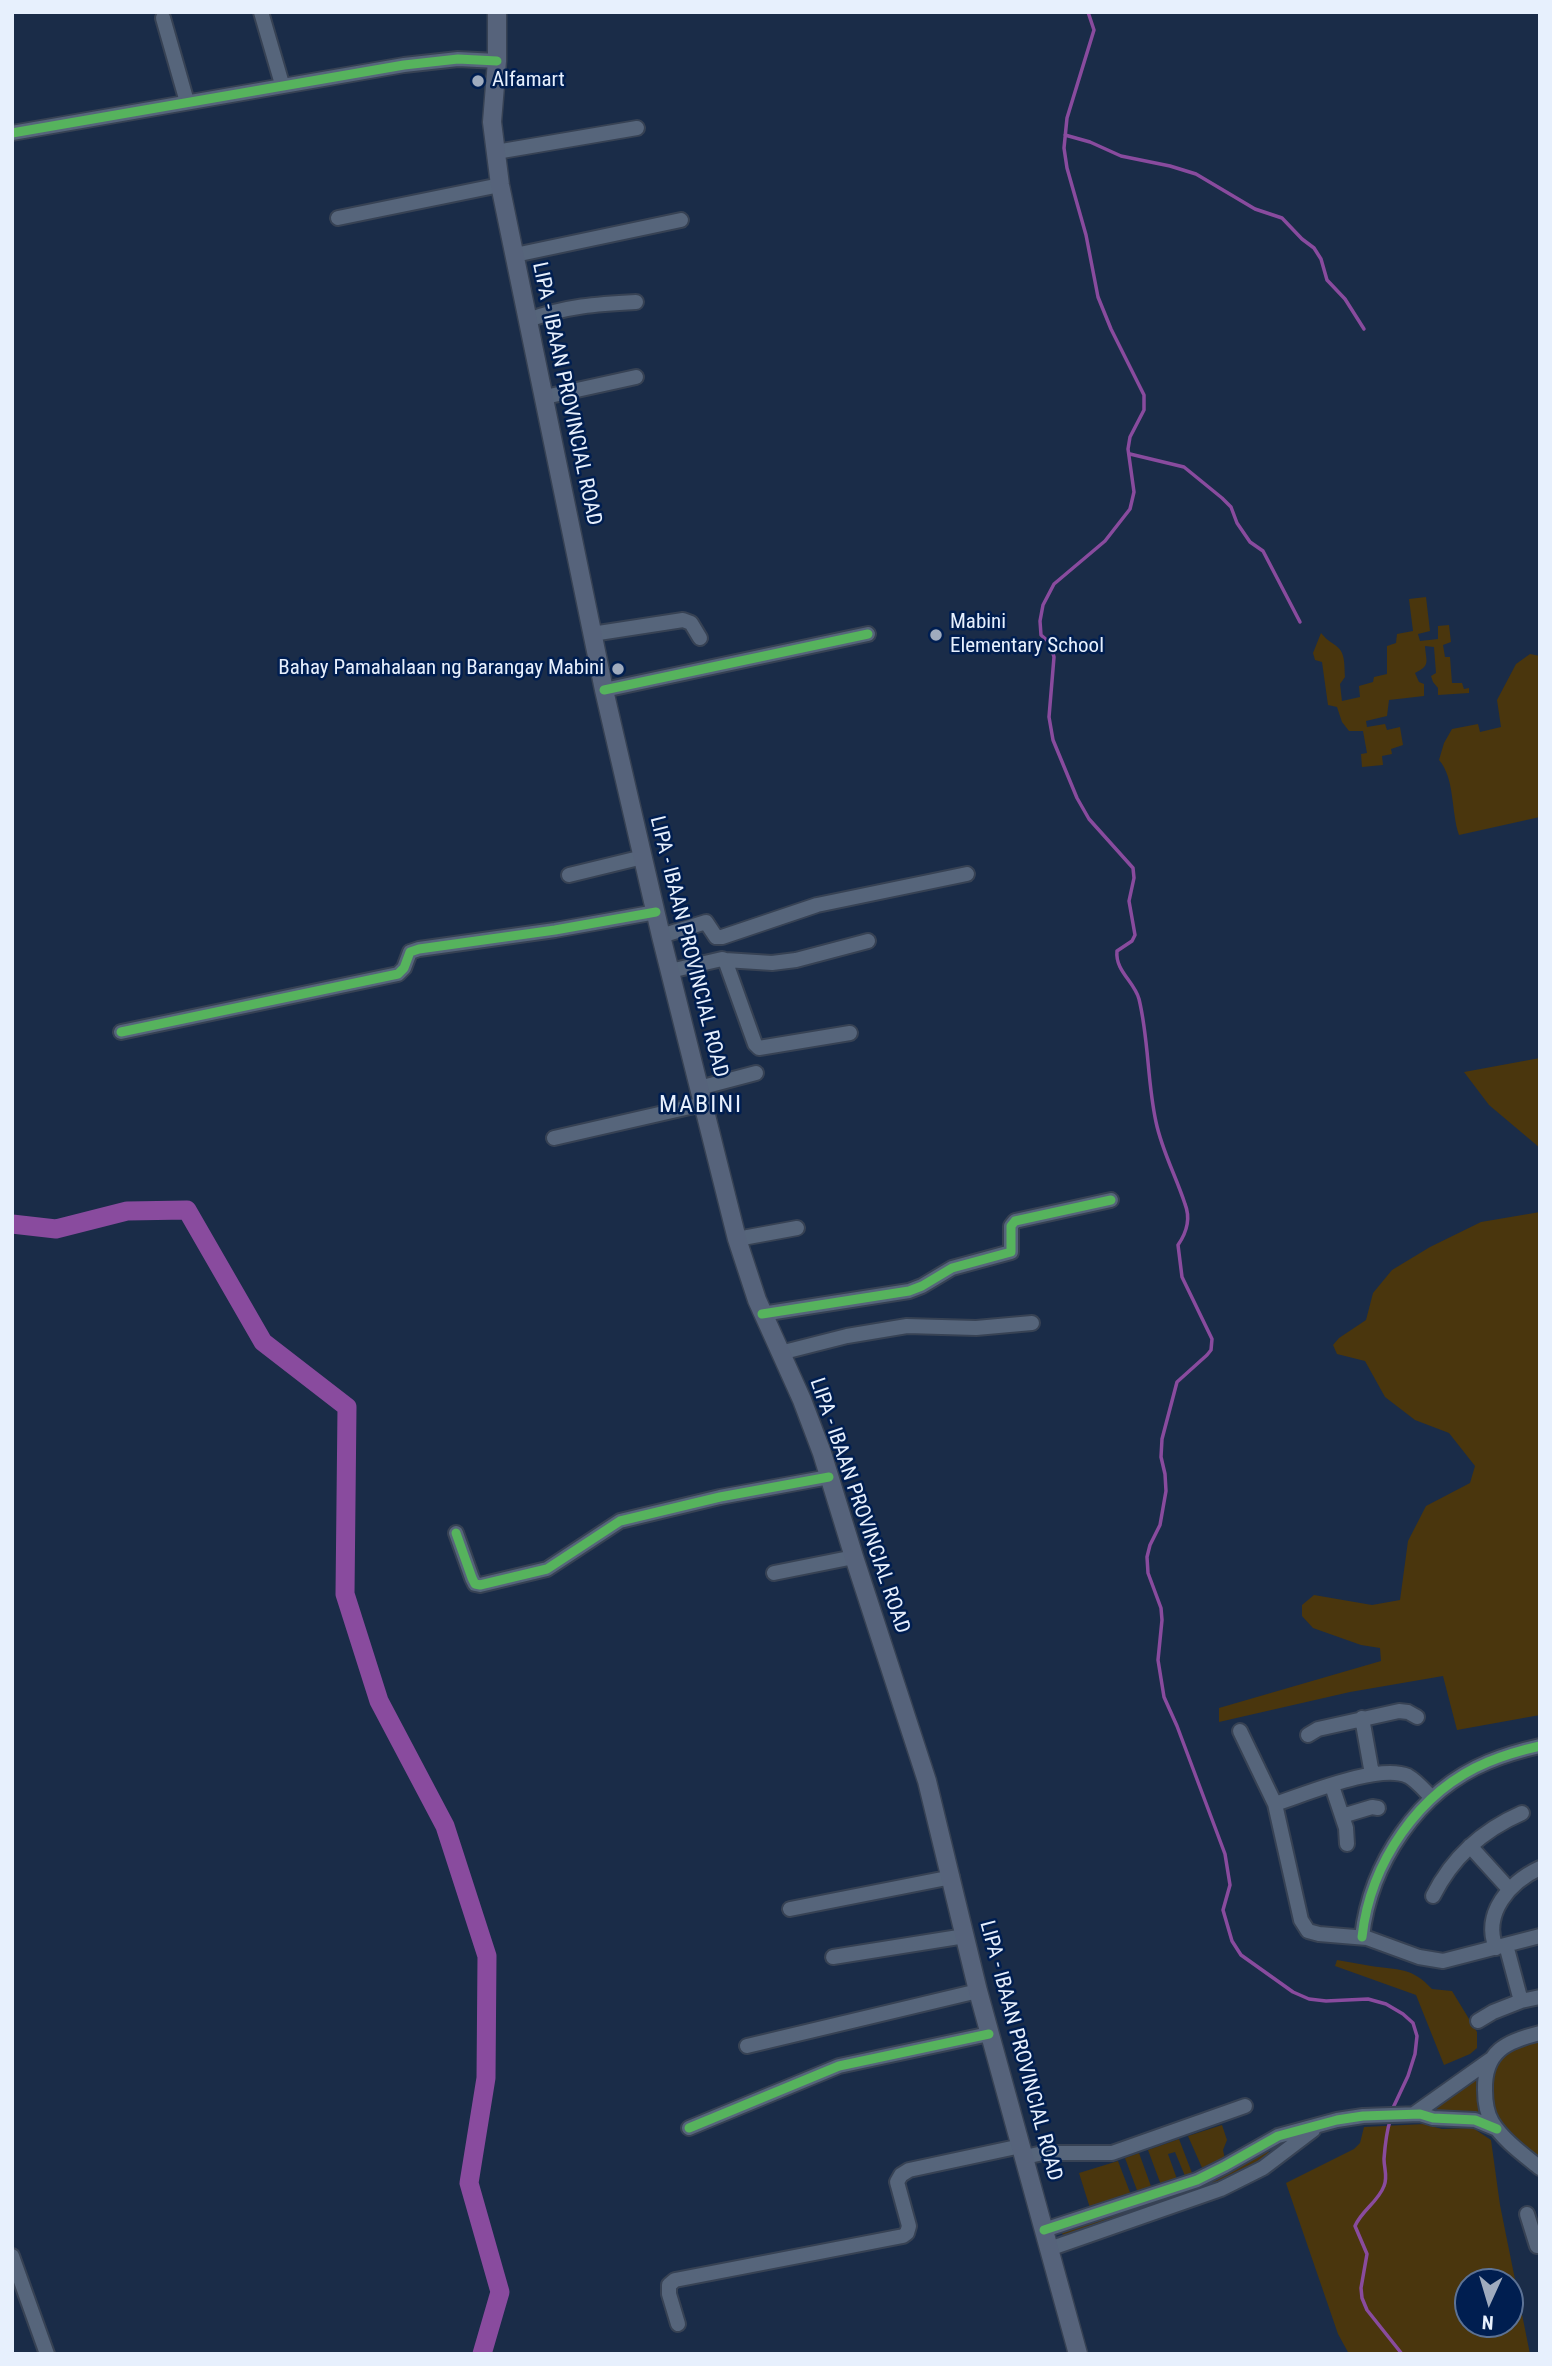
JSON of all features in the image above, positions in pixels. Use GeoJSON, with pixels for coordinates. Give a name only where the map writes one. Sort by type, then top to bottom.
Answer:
{"type":"FeatureCollection","features":[{"type":"Feature","properties":{"kind":"main road","name":"LIPA - IBAAN PROVINCIAL ROAD"},"geometry":{"type":"LineString","coordinates":[[497,12],[497,61],[492,122],[500,185],[604,690],[661,936],[737,1239],[762,1314],[810,1419],[927,1781],[989,2034],[1078,2354]]}},
{"type":"Feature","properties":{"kind":"street"},"geometry":{"type":"LineString","coordinates":[[261,12],[282,84]]}},
{"type":"Feature","properties":{"kind":"street"},"geometry":{"type":"LineString","coordinates":[[163,18],[187,102]]}},
{"type":"Feature","properties":{"kind":"street"},"geometry":{"type":"LineString","coordinates":[[12,133],[282,84],[404,65],[458,59],[497,61]]}},
{"type":"Feature","properties":{"kind":"street"},"geometry":{"type":"LineString","coordinates":[[496,152],[637,128]]}},
{"type":"Feature","properties":{"kind":"street"},"geometry":{"type":"LineString","coordinates":[[338,218],[500,185]]}},
{"type":"Feature","properties":{"kind":"street"},"geometry":{"type":"LineString","coordinates":[[514,255],[681,220]]}},
{"type":"Feature","properties":{"kind":"street"},"geometry":{"type":"LineString","coordinates":[[528,320],[558,309],[581,305],[636,302]]}},
{"type":"Feature","properties":{"kind":"street"},"geometry":{"type":"LineString","coordinates":[[545,397],[636,377]]}},
{"type":"Feature","properties":{"kind":"street"},"geometry":{"type":"LineString","coordinates":[[592,634],[683,620],[691,623],[700,638]]}},
{"type":"Feature","properties":{"kind":"street"},"geometry":{"type":"LineString","coordinates":[[604,690],[868,634]]}},
{"type":"Feature","properties":{"kind":"street"},"geometry":{"type":"LineString","coordinates":[[569,875],[643,857]]}},
{"type":"Feature","properties":{"kind":"street"},"geometry":{"type":"LineString","coordinates":[[661,936],[702,922],[708,923],[716,937],[722,937],[817,905],[967,874]]}},
{"type":"Feature","properties":{"kind":"street"},"geometry":{"type":"LineString","coordinates":[[121,1032],[398,974],[404,968],[410,952],[419,948],[555,930],[656,912]]}},
{"type":"Feature","properties":{"kind":"street"},"geometry":{"type":"LineString","coordinates":[[670,971],[722,959],[772,963],[796,960],[867,941]]}},
{"type":"Feature","properties":{"kind":"street"},"geometry":{"type":"LineString","coordinates":[[725,960],[755,1044],[759,1048],[850,1033]]}},
{"type":"Feature","properties":{"kind":"street"},"geometry":{"type":"LineString","coordinates":[[554,1138],[701,1096],[756,1073]]}},
{"type":"Feature","properties":{"kind":"street"},"geometry":{"type":"LineString","coordinates":[[762,1314],[909,1291],[953,1268],[1010,1252],[1011,1226],[1015,1221],[1111,1200]]}},
{"type":"Feature","properties":{"kind":"street"},"geometry":{"type":"LineString","coordinates":[[737,1239],[797,1228]]}},
{"type":"Feature","properties":{"kind":"street"},"geometry":{"type":"LineString","coordinates":[[780,1353],[847,1336],[907,1326],[976,1328],[1032,1323]]}},
{"type":"Feature","properties":{"kind":"street"},"geometry":{"type":"LineString","coordinates":[[456,1533],[472,1578],[475,1584],[480,1585],[547,1569],[620,1521],[720,1497],[829,1477]]}},
{"type":"Feature","properties":{"kind":"street"},"geometry":{"type":"LineString","coordinates":[[774,1573],[853,1557]]}},
{"type":"Feature","properties":{"kind":"street"},"geometry":{"type":"LineString","coordinates":[[1308,1735],[1318,1729],[1399,1711],[1417,1717]]}},
{"type":"Feature","properties":{"kind":"street"},"geometry":{"type":"LineString","coordinates":[[1362,1718],[1373,1774]]}},
{"type":"Feature","properties":{"kind":"street"},"geometry":{"type":"LineString","coordinates":[[1240,1731],[1275,1804],[1304,1928],[1312,1933],[1362,1937],[1419,1957],[1443,1961],[1540,1936]]}},
{"type":"Feature","properties":{"kind":"street"},"geometry":{"type":"LineString","coordinates":[[1362,1937],[1368,1903],[1381,1867],[1405,1828],[1432,1798],[1479,1766],[1540,1746]]}},
{"type":"Feature","properties":{"kind":"street"},"geometry":{"type":"LineString","coordinates":[[1275,1804],[1373,1774],[1408,1777],[1432,1798]]}},
{"type":"Feature","properties":{"kind":"street"},"geometry":{"type":"LineString","coordinates":[[1332,1786],[1347,1835],[1347,1844]]}},
{"type":"Feature","properties":{"kind":"street"},"geometry":{"type":"LineString","coordinates":[[1342,1816],[1372,1807],[1378,1808]]}},
{"type":"Feature","properties":{"kind":"street"},"geometry":{"type":"LineString","coordinates":[[1433,1896],[1446,1874],[1470,1846],[1494,1827],[1522,1813]]}},
{"type":"Feature","properties":{"kind":"street"},"geometry":{"type":"LineString","coordinates":[[1470,1846],[1509,1889]]}},
{"type":"Feature","properties":{"kind":"street"},"geometry":{"type":"LineString","coordinates":[[1521,2001],[1501,1946],[1491,1931],[1492,1923],[1498,1906],[1509,1889],[1540,1868]]}},
{"type":"Feature","properties":{"kind":"street"},"geometry":{"type":"LineString","coordinates":[[790,1909],[952,1877]]}},
{"type":"Feature","properties":{"kind":"street"},"geometry":{"type":"LineString","coordinates":[[833,1957],[965,1936]]}},
{"type":"Feature","properties":{"kind":"street"},"geometry":{"type":"LineString","coordinates":[[747,2046],[978,1991]]}},
{"type":"Feature","properties":{"kind":"street"},"geometry":{"type":"LineString","coordinates":[[1478,2021],[1521,2001],[1540,1997]]}},
{"type":"Feature","properties":{"kind":"street"},"geometry":{"type":"LineString","coordinates":[[1413,2114],[1490,2060],[1511,2041],[1540,2033]]}},
{"type":"Feature","properties":{"kind":"street"},"geometry":{"type":"LineString","coordinates":[[689,2129],[839,2066],[989,2034]]}},
{"type":"Feature","properties":{"kind":"street"},"geometry":{"type":"LineString","coordinates":[[1490,2060],[1485,2079],[1489,2116],[1497,2129],[1540,2168]]}},
{"type":"Feature","properties":{"kind":"street"},"geometry":{"type":"LineString","coordinates":[[678,2324],[669,2294],[669,2285],[675,2280],[903,2236],[909,2226],[897,2182],[901,2175],[909,2170],[1023,2152],[1112,2152],[1245,2106]]}},
{"type":"Feature","properties":{"kind":"street"},"geometry":{"type":"LineString","coordinates":[[1044,2230],[1197,2180],[1278,2136],[1337,2120],[1413,2114],[1475,2120],[1497,2129]]}},
{"type":"Feature","properties":{"kind":"street"},"geometry":{"type":"LineString","coordinates":[[1049,2249],[1221,2189],[1263,2168],[1318,2127]]}},
{"type":"Feature","properties":{"kind":"street"},"geometry":{"type":"LineString","coordinates":[[1527,2214],[1539,2251]]}},
{"type":"Feature","properties":{"kind":"street"},"geometry":{"type":"LineString","coordinates":[[12,2256],[47,2354]]}},
{"type":"Feature","properties":{"kind":"shaded area"},"geometry":{"type":"Polygon","coordinates":[[[1426,597],[1430,631],[1418,634],[1420,641],[1438,639],[1438,626],[1449,625],[1451,642],[1443,645],[1445,657],[1450,657],[1452,683],[1462,683],[1464,689],[1469,688],[1469,693],[1438,695],[1438,688],[1431,676],[1436,673],[1434,647],[1425,646],[1425,665],[1415,673],[1419,682],[1424,684],[1424,696],[1389,700],[1387,716],[1366,721],[1367,727],[1385,724],[1387,730],[1400,727],[1403,745],[1391,749],[1392,754],[1382,756],[1383,765],[1362,767],[1361,754],[1367,753],[1363,731],[1349,731],[1342,722],[1337,707],[1328,705],[1322,662],[1315,660],[1313,653],[1321,633],[1339,648],[1343,655],[1345,677],[1340,684],[1342,701],[1360,697],[1359,686],[1373,682],[1374,677],[1387,674],[1387,646],[1396,643],[1397,634],[1413,631],[1409,599],[1426,597]]]}},
{"type":"Feature","properties":{"kind":"shaded area"},"geometry":{"type":"Polygon","coordinates":[[[1530,654],[1540,656],[1540,817],[1459,835],[1448,776],[1439,760],[1444,743],[1452,729],[1478,724],[1480,732],[1501,727],[1497,700],[1516,664],[1530,654]]]}},
{"type":"Feature","properties":{"kind":"shaded area"},"geometry":{"type":"Polygon","coordinates":[[[1540,1058],[1540,1148],[1489,1105],[1464,1072],[1540,1058]]]}},
{"type":"Feature","properties":{"kind":"shaded area"},"geometry":{"type":"Polygon","coordinates":[[[1540,1212],[1540,1715],[1457,1730],[1443,1676],[1350,1692],[1219,1722],[1219,1708],[1381,1661],[1380,1648],[1361,1645],[1313,1628],[1302,1616],[1302,1605],[1314,1595],[1372,1605],[1400,1600],[1408,1541],[1426,1506],[1470,1483],[1475,1466],[1449,1433],[1415,1420],[1385,1397],[1365,1361],[1337,1354],[1333,1345],[1366,1320],[1373,1293],[1392,1270],[1430,1247],[1481,1222],[1540,1212]]]}},
{"type":"Feature","properties":{"kind":"shaded area"},"geometry":{"type":"Polygon","coordinates":[[[1337,1960],[1404,1971],[1418,1977],[1432,1989],[1452,1991],[1477,2032],[1477,2048],[1470,2054],[1444,2065],[1416,1995],[1335,1966],[1337,1960]]]}},
{"type":"Feature","properties":{"kind":"shaded area"},"geometry":{"type":"Polygon","coordinates":[[[1540,2039],[1540,2161],[1511,2136],[1497,2118],[1491,2085],[1493,2074],[1504,2055],[1516,2046],[1540,2039]]]}},
{"type":"Feature","properties":{"kind":"shaded area"},"geometry":{"type":"Polygon","coordinates":[[[1476,2076],[1479,2080],[1481,2109],[1478,2113],[1437,2112],[1437,2106],[1476,2076]]]}},
{"type":"Feature","properties":{"kind":"shaded area"},"geometry":{"type":"Polygon","coordinates":[[[1424,2124],[1442,2129],[1473,2128],[1491,2140],[1513,2268],[1454,2268],[1454,2338],[1524,2338],[1524,2324],[1530,2354],[1349,2354],[1338,2334],[1286,2183],[1354,2149],[1360,2143],[1364,2127],[1424,2124]]]}},
{"type":"Feature","properties":{"kind":"shaded area"},"geometry":{"type":"Polygon","coordinates":[[[1222,2125],[1227,2140],[1223,2150],[1225,2159],[1203,2170],[1188,2136],[1222,2125]]]}},
{"type":"Feature","properties":{"kind":"shaded area"},"geometry":{"type":"Polygon","coordinates":[[[1179,2139],[1192,2173],[1185,2176],[1175,2152],[1168,2154],[1177,2179],[1161,2185],[1148,2150],[1179,2139]]]}},
{"type":"Feature","properties":{"kind":"shaded area"},"geometry":{"type":"Polygon","coordinates":[[[1267,2149],[1270,2154],[1227,2180],[1065,2236],[1062,2234],[1064,2230],[1080,2224],[1200,2184],[1267,2149]]]}},
{"type":"Feature","properties":{"kind":"shaded area"},"geometry":{"type":"Polygon","coordinates":[[[1139,2153],[1152,2189],[1138,2193],[1125,2158],[1139,2153]]]}},
{"type":"Feature","properties":{"kind":"shaded area"},"geometry":{"type":"Polygon","coordinates":[[[1118,2161],[1131,2195],[1090,2208],[1079,2173],[1118,2161]]]}},
{"type":"Feature","properties":{"kind":"waterway"},"geometry":{"type":"LineString","coordinates":[[1088,12],[1094,30],[1067,118],[1064,148],[1098,297],[1144,395],[1144,410],[1130,437],[1128,449],[1134,492],[1130,509],[1105,541],[1054,584],[1043,605],[1040,621],[1041,635],[1050,643],[1054,657],[1049,717],[1053,740],[1077,798],[1089,819],[1133,868],[1134,878],[1129,901],[1135,935],[1132,941],[1117,951],[1117,958],[1139,999],[1156,1122],[1187,1210],[1187,1225],[1178,1245],[1182,1277],[1212,1339],[1211,1350],[1207,1355],[1177,1382],[1162,1439],[1161,1457],[1166,1491],[1160,1525],[1147,1557],[1148,1573],[1161,1608],[1158,1660],[1164,1697],[1225,1854],[1230,1885],[1223,1910],[1232,1941],[1241,1955],[1293,1992],[1309,1999],[1326,2001],[1368,1999],[1386,2004],[1413,2023],[1417,2036],[1415,2054],[1392,2110]]}},
{"type":"Feature","properties":{"kind":"waterway"},"geometry":{"type":"LineString","coordinates":[[1065,135],[1090,142],[1121,156],[1196,174],[1255,209],[1282,218],[1314,248],[1321,259],[1327,280],[1345,299],[1364,329]]}},
{"type":"Feature","properties":{"kind":"waterway"},"geometry":{"type":"LineString","coordinates":[[1130,454],[1184,467],[1222,498],[1231,507],[1237,523],[1250,542],[1263,551],[1300,622]]}},
{"type":"Feature","properties":{"kind":"waterway"},"geometry":{"type":"LineString","coordinates":[[12,1224],[56,1229],[127,1211],[187,1210],[263,1342],[347,1407],[345,1594],[379,1701],[445,1826],[487,1956],[486,2078],[469,2183],[500,2292],[482,2354]]}},
{"type":"Feature","properties":{"kind":"waterway"},"geometry":{"type":"LineString","coordinates":[[1390,2121],[1384,2154],[1385,2183],[1378,2197],[1355,2226],[1367,2254],[1361,2288],[1362,2298],[1367,2310],[1402,2354]]}},
{"type":"Feature","properties":{"kind":"cycle path"},"geometry":{"type":"LineString","coordinates":[[12,133],[404,65],[458,59],[497,61]]}},
{"type":"Feature","properties":{"kind":"cycle path"},"geometry":{"type":"LineString","coordinates":[[604,690],[868,634]]}},
{"type":"Feature","properties":{"kind":"cycle path"},"geometry":{"type":"LineString","coordinates":[[121,1032],[398,974],[404,968],[410,952],[419,949],[555,930],[656,912]]}},
{"type":"Feature","properties":{"kind":"cycle path"},"geometry":{"type":"LineString","coordinates":[[762,1314],[909,1291],[952,1268],[1011,1252],[1011,1226],[1015,1221],[1111,1200]]}},
{"type":"Feature","properties":{"kind":"cycle path"},"geometry":{"type":"LineString","coordinates":[[456,1533],[472,1578],[475,1584],[480,1585],[547,1569],[620,1521],[720,1497],[829,1477]]}},
{"type":"Feature","properties":{"kind":"cycle path"},"geometry":{"type":"LineString","coordinates":[[1362,1937],[1375,1883],[1387,1857],[1419,1811],[1440,1791],[1463,1775],[1494,1759],[1540,1746]]}},
{"type":"Feature","properties":{"kind":"cycle path"},"geometry":{"type":"LineString","coordinates":[[689,2128],[839,2066],[989,2034]]}},
{"type":"Feature","properties":{"kind":"cycle path"},"geometry":{"type":"LineString","coordinates":[[1044,2230],[1197,2180],[1278,2136],[1337,2120],[1363,2116],[1420,2114],[1433,2118],[1475,2120],[1497,2129]]}},
{"type":"Feature","properties":{"kind":"place","name":"Alfamart"},"geometry":{"type":"Point","coordinates":[478,81]}},
{"type":"Feature","properties":{"kind":"place","name":"Mabini Elementary School"},"geometry":{"type":"Point","coordinates":[936,635]}},
{"type":"Feature","properties":{"kind":"place","name":"Bahay Pamahalaan ng Barangay Mabini"},"geometry":{"type":"Point","coordinates":[618,669]}},
{"type":"Feature","properties":{"kind":"district","name":"MABINI"},"geometry":{"type":"Point","coordinates":[701,1106]}}]}
